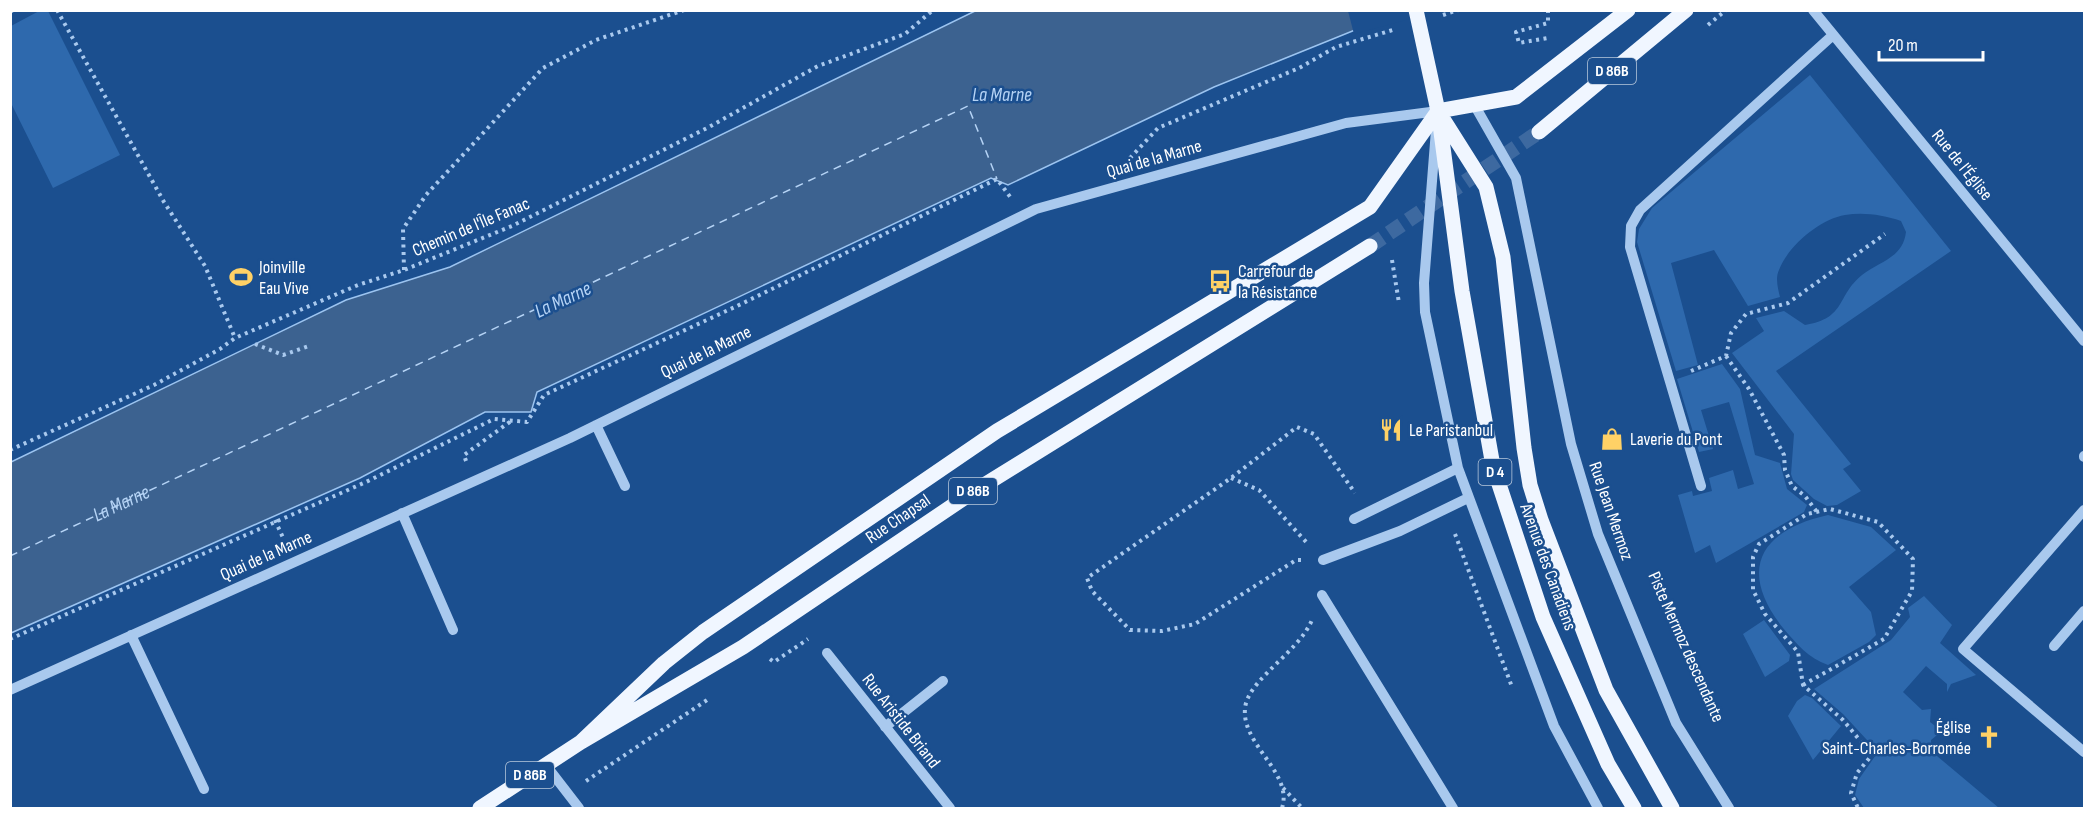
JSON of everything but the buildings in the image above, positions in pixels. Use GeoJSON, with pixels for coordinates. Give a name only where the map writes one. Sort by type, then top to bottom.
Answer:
{"type":"FeatureCollection","features":[{"type":"Feature","properties":{"kind":"main road","name":"D 4"},"geometry":{"type":"LineString","coordinates":[[1416,10],[1438,111]]}},
{"type":"Feature","properties":{"kind":"main road"},"geometry":{"type":"LineString","coordinates":[[581,742],[664,663],[703,632],[997,431],[1370,207],[1438,111],[1516,97],[1628,10]]}},
{"type":"Feature","properties":{"kind":"main road","name":"D 86B"},"geometry":{"type":"LineString","coordinates":[[1539,132],[1686,10]]}},
{"type":"Feature","properties":{"kind":"main road","name":"Avenue des Canadiens"},"geometry":{"type":"LineString","coordinates":[[1438,111],[1486,188],[1503,257],[1530,485],[1606,690],[1672,808]]}},
{"type":"Feature","properties":{"kind":"main road","name":"Avenue des Canadiens"},"geometry":{"type":"LineString","coordinates":[[1438,111],[1462,291],[1493,466],[1543,617],[1608,764],[1634,808]]}},
{"type":"Feature","properties":{"kind":"main road","name":"Rue Chapsal"},"geometry":{"type":"LineString","coordinates":[[480,808],[545,764],[743,647],[973,492],[1370,246]]}},
{"type":"Feature","properties":{"kind":"street","name":"Rue de l'Église"},"geometry":{"type":"LineString","coordinates":[[1814,10],[2085,341]]}},
{"type":"Feature","properties":{"kind":"street"},"geometry":{"type":"LineString","coordinates":[[1701,486],[1630,247],[1631,226],[1640,210],[1833,35]]}},
{"type":"Feature","properties":{"kind":"street","name":"Rue Jean Mermoz"},"geometry":{"type":"LineString","coordinates":[[1475,106],[1516,178],[1571,444],[1598,534],[1676,723],[1729,808]]}},
{"type":"Feature","properties":{"kind":"street"},"geometry":{"type":"LineString","coordinates":[[1438,111],[1424,283],[1425,312],[1458,468],[1554,726],[1598,808]]}},
{"type":"Feature","properties":{"kind":"street","name":"Quai de la Marne"},"geometry":{"type":"LineString","coordinates":[[10,690],[596,425],[1036,209],[1346,123],[1438,111]]}},
{"type":"Feature","properties":{"kind":"street"},"geometry":{"type":"LineString","coordinates":[[596,425],[625,486]]}},
{"type":"Feature","properties":{"kind":"street"},"geometry":{"type":"LineString","coordinates":[[1354,519],[1458,468]]}},
{"type":"Feature","properties":{"kind":"street"},"geometry":{"type":"LineString","coordinates":[[1323,560],[1400,531],[1468,498]]}},
{"type":"Feature","properties":{"kind":"street"},"geometry":{"type":"LineString","coordinates":[[2085,510],[1963,649],[2085,752]]}},
{"type":"Feature","properties":{"kind":"street"},"geometry":{"type":"LineString","coordinates":[[402,513],[453,630]]}},
{"type":"Feature","properties":{"kind":"street"},"geometry":{"type":"LineString","coordinates":[[1322,595],[1453,808]]}},
{"type":"Feature","properties":{"kind":"street"},"geometry":{"type":"LineString","coordinates":[[2054,646],[2085,610]]}},
{"type":"Feature","properties":{"kind":"street"},"geometry":{"type":"LineString","coordinates":[[131,635],[204,789]]}},
{"type":"Feature","properties":{"kind":"street","name":"Rue Aristide Briand"},"geometry":{"type":"LineString","coordinates":[[827,653],[950,808]]}},
{"type":"Feature","properties":{"kind":"street"},"geometry":{"type":"LineString","coordinates":[[885,727],[943,681]]}},
{"type":"Feature","properties":{"kind":"street"},"geometry":{"type":"LineString","coordinates":[[545,764],[579,808]]}},
{"type":"Feature","properties":{"kind":"path"},"geometry":{"type":"LineString","coordinates":[[57,10],[164,202],[206,266],[234,338]]}},
{"type":"Feature","properties":{"kind":"path"},"geometry":{"type":"LineString","coordinates":[[404,270],[403,229],[426,195],[543,68],[596,40],[684,10]]}},
{"type":"Feature","properties":{"kind":"path","name":"Chemin de l'Île Fanac"},"geometry":{"type":"LineString","coordinates":[[10,450],[154,385],[220,349],[234,338],[358,285],[404,270],[512,226],[709,127],[818,66],[905,34],[933,10]]}},
{"type":"Feature","properties":{"kind":"path"},"geometry":{"type":"LineString","coordinates":[[1436,17],[1458,10]]}},
{"type":"Feature","properties":{"kind":"path"},"geometry":{"type":"LineString","coordinates":[[1548,10],[1548,23],[1516,32],[1519,43],[1551,37]]}},
{"type":"Feature","properties":{"kind":"path"},"geometry":{"type":"LineString","coordinates":[[1128,160],[1158,128],[1299,68],[1336,47],[1403,27]]}},
{"type":"Feature","properties":{"kind":"path"},"geometry":{"type":"LineString","coordinates":[[10,639],[275,520],[366,482],[494,419],[528,422],[544,395],[735,307],[997,179]]}},
{"type":"Feature","properties":{"kind":"path"},"geometry":{"type":"LineString","coordinates":[[1817,512],[1805,496],[1792,486],[1785,470],[1784,455],[1749,389],[1726,356],[1731,333],[1746,314],[1788,303],[1885,234]]}},
{"type":"Feature","properties":{"kind":"path"},"geometry":{"type":"LineString","coordinates":[[255,344],[284,355],[309,346]]}},
{"type":"Feature","properties":{"kind":"path"},"geometry":{"type":"LineString","coordinates":[[1668,379],[1726,356]]}},
{"type":"Feature","properties":{"kind":"path"},"geometry":{"type":"LineString","coordinates":[[472,481],[464,455],[511,420]]}},
{"type":"Feature","properties":{"kind":"path"},"geometry":{"type":"LineString","coordinates":[[1323,560],[1296,560],[1195,624],[1162,631],[1130,630],[1092,591],[1087,578],[1231,478],[1297,427],[1314,434],[1357,495]]}},
{"type":"Feature","properties":{"kind":"path"},"geometry":{"type":"LineString","coordinates":[[1231,478],[1260,490],[1323,560]]}},
{"type":"Feature","properties":{"kind":"path"},"geometry":{"type":"LineString","coordinates":[[1803,685],[1884,639],[1912,591],[1913,559],[1878,522],[1830,509],[1807,514],[1759,544],[1753,557],[1753,590],[1765,614],[1798,652],[1803,685],[1843,720],[1872,755],[1857,773],[1851,794],[1858,808]]}},
{"type":"Feature","properties":{"kind":"path"},"geometry":{"type":"LineString","coordinates":[[275,520],[284,540]]}},
{"type":"Feature","properties":{"kind":"path"},"geometry":{"type":"LineString","coordinates":[[1302,808],[1283,788],[1255,741],[1247,721],[1246,702],[1265,675],[1294,648],[1309,626],[1322,595]]}},
{"type":"Feature","properties":{"kind":"path"},"geometry":{"type":"LineString","coordinates":[[767,656],[774,662],[815,634],[827,653]]}},
{"type":"Feature","properties":{"kind":"path"},"geometry":{"type":"LineString","coordinates":[[1282,808],[1283,788]]}},
{"type":"Feature","properties":{"kind":"shaded area"},"geometry":{"type":"Polygon","coordinates":[[[41,10],[48,11],[120,155],[53,188],[11,103],[11,26],[41,10]]]}},
{"type":"Feature","properties":{"kind":"shaded area"},"geometry":{"type":"Polygon","coordinates":[[[1810,75],[1951,251],[1776,371],[1851,464],[1843,469],[1861,491],[1837,505],[1827,506],[1814,499],[1793,480],[1791,474],[1794,434],[1732,353],[1764,331],[1756,318],[1784,311],[1805,325],[1818,322],[1835,312],[1848,291],[1862,275],[1890,258],[1900,248],[1906,232],[1901,221],[1859,214],[1845,215],[1825,222],[1797,243],[1783,261],[1777,276],[1780,297],[1748,306],[1714,250],[1671,263],[1698,365],[1676,371],[1637,242],[1639,229],[1652,208],[1810,75]]]}},
{"type":"Feature","properties":{"kind":"shaded area"},"geometry":{"type":"Polygon","coordinates":[[[1722,364],[1740,389],[1755,455],[1780,463],[1787,489],[1807,505],[1804,512],[1716,563],[1710,545],[1695,553],[1678,495],[1692,491],[1693,496],[1712,491],[1709,478],[1733,470],[1738,489],[1754,484],[1729,402],[1701,410],[1713,449],[1699,452],[1677,379],[1722,364]]]}},
{"type":"Feature","properties":{"kind":"shaded area"},"geometry":{"type":"Polygon","coordinates":[[[1828,515],[1871,527],[1896,550],[1849,587],[1871,612],[1876,635],[1869,642],[1828,665],[1798,645],[1783,628],[1769,607],[1761,588],[1759,571],[1763,555],[1772,542],[1786,531],[1828,515]]]}},
{"type":"Feature","properties":{"kind":"shaded area"},"geometry":{"type":"Polygon","coordinates":[[[1924,596],[1952,625],[1940,643],[1976,675],[1951,684],[1947,692],[1947,684],[1926,666],[1903,692],[1922,710],[1931,709],[1930,722],[1942,731],[1931,740],[1931,751],[1999,808],[1864,808],[1855,795],[1859,779],[1878,752],[1843,714],[1814,689],[1891,640],[1910,617],[1908,608],[1924,596]]]}},
{"type":"Feature","properties":{"kind":"shaded area"},"geometry":{"type":"Polygon","coordinates":[[[1764,620],[1790,655],[1789,661],[1765,677],[1743,634],[1764,620]]]}},
{"type":"Feature","properties":{"kind":"shaded area"},"geometry":{"type":"Polygon","coordinates":[[[1805,695],[1812,698],[1841,726],[1813,760],[1788,716],[1797,701],[1805,695]]]}},
{"type":"Feature","properties":{"kind":"water","name":"La Marne"},"geometry":{"type":"Polygon","coordinates":[[[975,11],[1431,11],[1355,30],[1214,87],[1008,185],[991,178],[537,392],[531,412],[485,412],[360,478],[11,633],[11,462],[346,300],[450,267],[975,11]]]}},
{"type":"Feature","properties":{"kind":"pier"},"geometry":{"type":"Polygon","coordinates":[[[1434,10],[1432,13],[1354,34],[1348,11],[1434,10]]]}},
{"type":"Feature","properties":{"kind":"ferry route"},"geometry":{"type":"LineString","coordinates":[[10,556],[968,106],[997,179]]}},
{"type":"Feature","properties":{"kind":"tunnel"},"geometry":{"type":"LineString","coordinates":[[1370,246],[1539,132]]}},
{"type":"Feature","properties":{"kind":"place","name":"Joinville Eau Vive"},"geometry":{"type":"Point","coordinates":[241,277]}},
{"type":"Feature","properties":{"kind":"place","name":"Carrefour de la Résistance"},"geometry":{"type":"Point","coordinates":[1220,281]}},
{"type":"Feature","properties":{"kind":"place","name":"Le Paristanbul"},"geometry":{"type":"Point","coordinates":[1391,430]}},
{"type":"Feature","properties":{"kind":"place","name":"Laverie du Pont"},"geometry":{"type":"Point","coordinates":[1612,439]}},
{"type":"Feature","properties":{"kind":"place","name":"Église Saint-Charles-Borromée"},"geometry":{"type":"Point","coordinates":[1989,737]}}]}
